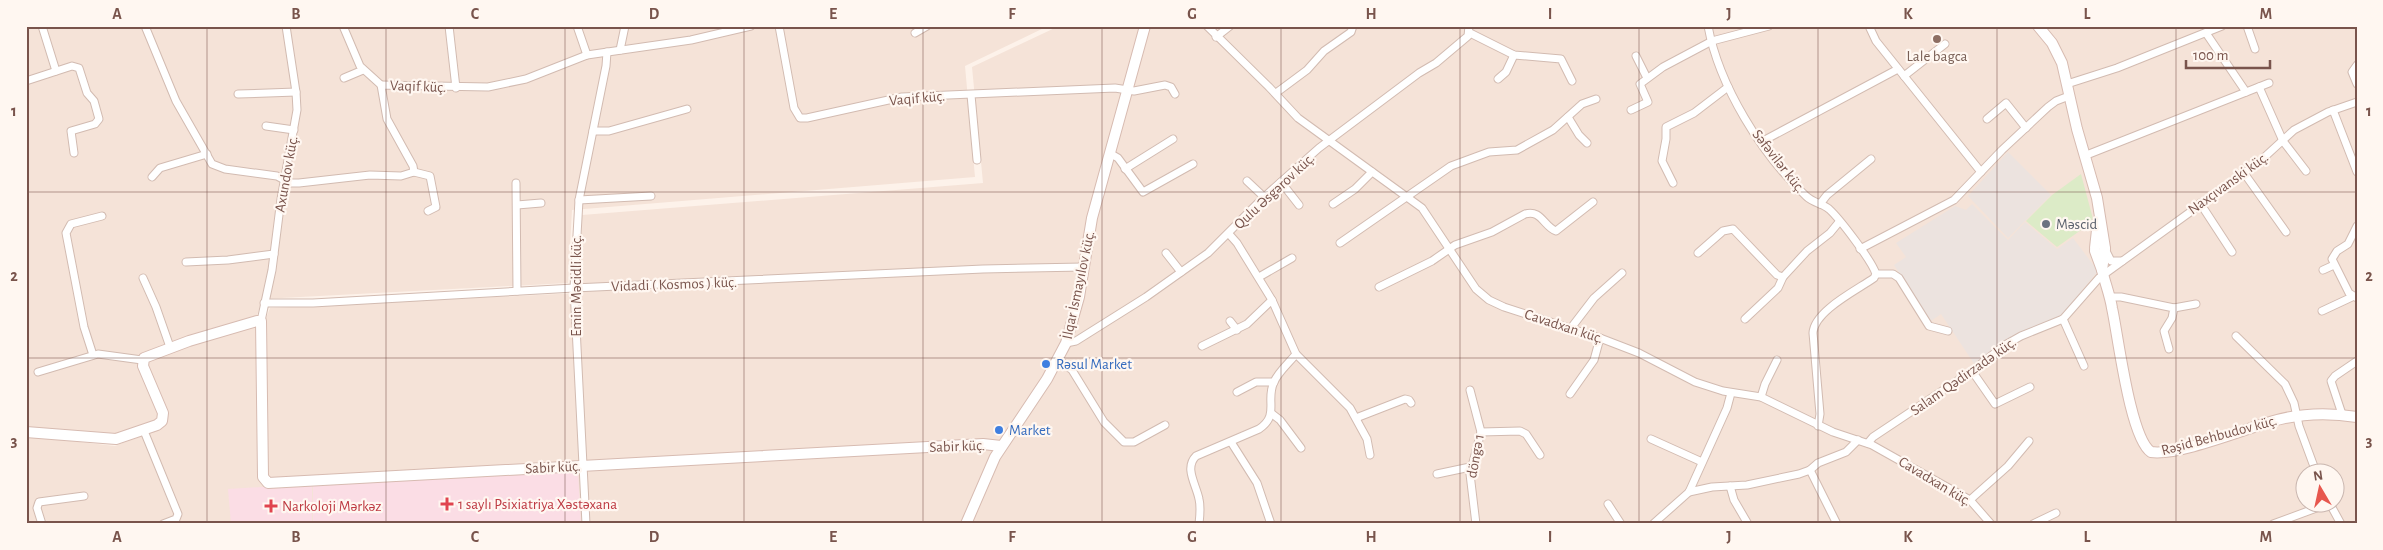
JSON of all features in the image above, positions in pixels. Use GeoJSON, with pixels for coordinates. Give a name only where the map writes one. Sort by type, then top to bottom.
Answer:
{"type":"FeatureCollection","features":[{"type":"Feature","properties":{"kind":"street"},"geometry":{"type":"LineString","coordinates":[[42,26],[56,71]]}},
{"type":"Feature","properties":{"kind":"street"},"geometry":{"type":"LineString","coordinates":[[144,26],[176,101],[212,164],[277,176],[290,183],[370,176],[401,176],[414,172],[431,178],[436,207],[428,211]]}},
{"type":"Feature","properties":{"kind":"street","name":"Axundov küç."},"geometry":{"type":"LineString","coordinates":[[261,321],[294,130],[296,92],[286,26]]}},
{"type":"Feature","properties":{"kind":"street"},"geometry":{"type":"LineString","coordinates":[[343,26],[363,70],[381,85]]}},
{"type":"Feature","properties":{"kind":"street"},"geometry":{"type":"LineString","coordinates":[[449,26],[456,88]]}},
{"type":"Feature","properties":{"kind":"street"},"geometry":{"type":"LineString","coordinates":[[577,26],[587,55]]}},
{"type":"Feature","properties":{"kind":"street"},"geometry":{"type":"LineString","coordinates":[[620,50],[625,26]]}},
{"type":"Feature","properties":{"kind":"street","name":"Vaqif küç."},"geometry":{"type":"LineString","coordinates":[[414,172],[413,166],[387,119],[381,85],[456,88],[488,87],[526,80],[587,55],[700,38],[752,26]]}},
{"type":"Feature","properties":{"kind":"street","name":"Vaqif küç."},"geometry":{"type":"LineString","coordinates":[[779,26],[794,108],[800,118],[902,97],[1115,88],[1141,91],[1168,85],[1175,94]]}},
{"type":"Feature","properties":{"kind":"street"},"geometry":{"type":"LineString","coordinates":[[915,32],[927,26]]}},
{"type":"Feature","properties":{"kind":"street","name":"İlqar İsmayılov küç."},"geometry":{"type":"LineString","coordinates":[[966,524],[988,470],[1001,446],[1058,360],[1066,343],[1078,297],[1090,225],[1146,26]]}},
{"type":"Feature","properties":{"kind":"street","name":"Cavadxan küç."},"geometry":{"type":"LineString","coordinates":[[1207,26],[1276,93],[1298,118],[1406,196],[1428,215],[1471,282],[1489,300],[1504,307],[1600,338],[1652,359],[1688,380],[1731,393],[1761,398],[1818,426],[1868,443],[1970,500],[1991,524]]}},
{"type":"Feature","properties":{"kind":"street"},"geometry":{"type":"LineString","coordinates":[[1216,36],[1230,26]]}},
{"type":"Feature","properties":{"kind":"street"},"geometry":{"type":"LineString","coordinates":[[1276,93],[1307,70],[1324,51],[1351,32],[1353,26]]}},
{"type":"Feature","properties":{"kind":"street","name":"Səfəvilər küç."},"geometry":{"type":"LineString","coordinates":[[1708,26],[1728,87],[1761,142],[1804,194],[1829,209],[1876,274]]}},
{"type":"Feature","properties":{"kind":"street"},"geometry":{"type":"LineString","coordinates":[[1631,110],[1648,102],[1640,84],[1647,78],[1712,41],[1769,26]]}},
{"type":"Feature","properties":{"kind":"street"},"geometry":{"type":"LineString","coordinates":[[1869,26],[1876,41],[1981,172]]}},
{"type":"Feature","properties":{"kind":"street"},"geometry":{"type":"LineString","coordinates":[[2038,26],[2060,56],[2084,156],[2269,83]]}},
{"type":"Feature","properties":{"kind":"street"},"geometry":{"type":"LineString","coordinates":[[2067,84],[2117,68],[2222,26]]}},
{"type":"Feature","properties":{"kind":"street"},"geometry":{"type":"LineString","coordinates":[[2247,26],[2255,49]]}},
{"type":"Feature","properties":{"kind":"street"},"geometry":{"type":"LineString","coordinates":[[1470,29],[1514,55],[1561,59],[1572,81]]}},
{"type":"Feature","properties":{"kind":"street","name":"Qulu Əsgərov küç."},"geometry":{"type":"LineString","coordinates":[[1066,343],[1076,341],[1208,253],[1264,197],[1329,140],[1419,73],[1436,63],[1470,29]]}},
{"type":"Feature","properties":{"kind":"street"},"geometry":{"type":"LineString","coordinates":[[2206,33],[2246,92]]}},
{"type":"Feature","properties":{"kind":"street"},"geometry":{"type":"LineString","coordinates":[[1904,76],[1944,44]]}},
{"type":"Feature","properties":{"kind":"street","name":"Emin Məcidli küç."},"geometry":{"type":"LineString","coordinates":[[586,524],[574,288],[579,200],[606,66],[607,52]]}},
{"type":"Feature","properties":{"kind":"street"},"geometry":{"type":"LineString","coordinates":[[1498,79],[1506,72],[1514,55]]}},
{"type":"Feature","properties":{"kind":"street"},"geometry":{"type":"LineString","coordinates":[[1636,56],[1647,78]]}},
{"type":"Feature","properties":{"kind":"street"},"geometry":{"type":"LineString","coordinates":[[2357,65],[2352,72],[2357,84]]}},
{"type":"Feature","properties":{"kind":"street"},"geometry":{"type":"LineString","coordinates":[[26,81],[72,66],[79,68],[86,93],[94,101],[99,119],[95,124],[71,131],[74,153]]}},
{"type":"Feature","properties":{"kind":"street"},"geometry":{"type":"LineString","coordinates":[[1761,142],[1898,69]]}},
{"type":"Feature","properties":{"kind":"street"},"geometry":{"type":"LineString","coordinates":[[344,78],[363,70]]}},
{"type":"Feature","properties":{"kind":"street"},"geometry":{"type":"LineString","coordinates":[[1673,183],[1662,161],[1666,127],[1694,113],[1728,87]]}},
{"type":"Feature","properties":{"kind":"street"},"geometry":{"type":"LineString","coordinates":[[2258,87],[2283,141],[2306,171]]}},
{"type":"Feature","properties":{"kind":"street"},"geometry":{"type":"LineString","coordinates":[[238,94],[296,92]]}},
{"type":"Feature","properties":{"kind":"street"},"geometry":{"type":"LineString","coordinates":[[971,95],[977,160]]}},
{"type":"Feature","properties":{"kind":"street"},"geometry":{"type":"LineString","coordinates":[[1860,250],[1897,228],[1942,208],[1963,192],[1981,172],[2056,101],[2070,96]]}},
{"type":"Feature","properties":{"kind":"street"},"geometry":{"type":"LineString","coordinates":[[1340,243],[1451,166],[1488,152],[1517,150],[1552,130],[1582,104],[1596,100]]}},
{"type":"Feature","properties":{"kind":"street","name":"Naxçıvanski küç."},"geometry":{"type":"LineString","coordinates":[[2103,272],[2124,260],[2200,203],[2244,173],[2299,126],[2333,110],[2357,102]]}},
{"type":"Feature","properties":{"kind":"street"},"geometry":{"type":"LineString","coordinates":[[1987,119],[2006,103],[2026,128]]}},
{"type":"Feature","properties":{"kind":"street"},"geometry":{"type":"LineString","coordinates":[[593,131],[609,132],[688,109]]}},
{"type":"Feature","properties":{"kind":"street"},"geometry":{"type":"LineString","coordinates":[[2333,110],[2357,172]]}},
{"type":"Feature","properties":{"kind":"street"},"geometry":{"type":"LineString","coordinates":[[1568,117],[1579,135],[1587,143]]}},
{"type":"Feature","properties":{"kind":"street"},"geometry":{"type":"LineString","coordinates":[[266,126],[294,130]]}},
{"type":"Feature","properties":{"kind":"street"},"geometry":{"type":"LineString","coordinates":[[1124,169],[1174,139]]}},
{"type":"Feature","properties":{"kind":"street"},"geometry":{"type":"LineString","coordinates":[[152,177],[160,168],[206,154]]}},
{"type":"Feature","properties":{"kind":"street"},"geometry":{"type":"LineString","coordinates":[[1111,154],[1118,158],[1124,169],[1142,191],[1145,192],[1193,164]]}},
{"type":"Feature","properties":{"kind":"street","name":"Rəşid Behbudov küç."},"geometry":{"type":"LineString","coordinates":[[2084,156],[2099,210],[2100,249],[2103,272],[2110,297],[2128,392],[2144,444],[2151,452],[2198,444],[2270,422],[2297,416],[2323,413],[2357,417]]}},
{"type":"Feature","properties":{"kind":"street"},"geometry":{"type":"LineString","coordinates":[[1820,204],[1827,195],[1871,159]]}},
{"type":"Feature","properties":{"kind":"street"},"geometry":{"type":"LineString","coordinates":[[1333,204],[1355,189],[1372,172]]}},
{"type":"Feature","properties":{"kind":"street"},"geometry":{"type":"LineString","coordinates":[[2244,173],[2286,232]]}},
{"type":"Feature","properties":{"kind":"street"},"geometry":{"type":"LineString","coordinates":[[1247,181],[1264,197]]}},
{"type":"Feature","properties":{"kind":"street"},"geometry":{"type":"LineString","coordinates":[[1281,182],[1299,205]]}},
{"type":"Feature","properties":{"kind":"street"},"geometry":{"type":"LineString","coordinates":[[516,183],[517,291]]}},
{"type":"Feature","properties":{"kind":"street"},"geometry":{"type":"LineString","coordinates":[[579,200],[651,196]]}},
{"type":"Feature","properties":{"kind":"street"},"geometry":{"type":"LineString","coordinates":[[1379,287],[1432,261],[1450,248],[1492,232],[1530,212],[1537,214],[1556,231],[1593,202]]}},
{"type":"Feature","properties":{"kind":"street"},"geometry":{"type":"LineString","coordinates":[[517,205],[541,203]]}},
{"type":"Feature","properties":{"kind":"street"},"geometry":{"type":"LineString","coordinates":[[2200,203],[2232,252]]}},
{"type":"Feature","properties":{"kind":"street"},"geometry":{"type":"LineString","coordinates":[[93,355],[84,327],[66,233],[71,224],[102,216]]}},
{"type":"Feature","properties":{"kind":"street"},"geometry":{"type":"LineString","coordinates":[[1745,319],[1778,288],[1783,277],[1807,251],[1830,233],[1839,222]]}},
{"type":"Feature","properties":{"kind":"street"},"geometry":{"type":"LineString","coordinates":[[2322,311],[2354,297],[2334,265],[2334,253],[2348,244],[2357,226]]}},
{"type":"Feature","properties":{"kind":"street"},"geometry":{"type":"LineString","coordinates":[[1698,252],[1723,231],[1733,229],[1776,275],[1783,277]]}},
{"type":"Feature","properties":{"kind":"street"},"geometry":{"type":"LineString","coordinates":[[1229,234],[1259,277],[1272,300],[1296,354],[1347,404],[1356,418],[1367,439],[1370,455]]}},
{"type":"Feature","properties":{"kind":"street"},"geometry":{"type":"LineString","coordinates":[[2100,249],[2111,261],[2124,260]]}},
{"type":"Feature","properties":{"kind":"street"},"geometry":{"type":"LineString","coordinates":[[1166,253],[1180,272]]}},
{"type":"Feature","properties":{"kind":"street"},"geometry":{"type":"LineString","coordinates":[[186,262],[228,260],[274,254]]}},
{"type":"Feature","properties":{"kind":"street"},"geometry":{"type":"LineString","coordinates":[[1259,277],[1292,258]]}},
{"type":"Feature","properties":{"kind":"street"},"geometry":{"type":"LineString","coordinates":[[2323,270],[2334,265]]}},
{"type":"Feature","properties":{"kind":"street","name":"Vidadi ( Kosmos ) küç."},"geometry":{"type":"LineString","coordinates":[[264,303],[313,303],[983,268],[1083,267]]}},
{"type":"Feature","properties":{"kind":"street","name":"Salam Qədirzadə küç."},"geometry":{"type":"LineString","coordinates":[[1868,443],[1873,437],[1972,371],[2013,340],[2063,319],[2103,272]]}},
{"type":"Feature","properties":{"kind":"street"},"geometry":{"type":"LineString","coordinates":[[1571,328],[1594,298],[1622,273]]}},
{"type":"Feature","properties":{"kind":"street"},"geometry":{"type":"LineString","coordinates":[[1818,426],[1820,414],[1814,325],[1830,308],[1874,278],[1876,274],[1893,274],[1899,278],[1929,326],[1948,331]]}},
{"type":"Feature","properties":{"kind":"street"},"geometry":{"type":"LineString","coordinates":[[142,278],[156,307],[170,347]]}},
{"type":"Feature","properties":{"kind":"street"},"geometry":{"type":"LineString","coordinates":[[2110,297],[2174,308],[2196,304]]}},
{"type":"Feature","properties":{"kind":"street"},"geometry":{"type":"LineString","coordinates":[[1202,346],[1247,324],[1272,300]]}},
{"type":"Feature","properties":{"kind":"street"},"geometry":{"type":"LineString","coordinates":[[2169,349],[2164,331],[2172,318],[2174,308]]}},
{"type":"Feature","properties":{"kind":"street"},"geometry":{"type":"LineString","coordinates":[[2063,319],[2084,366]]}},
{"type":"Feature","properties":{"kind":"street"},"geometry":{"type":"LineString","coordinates":[[1230,320],[1237,330]]}},
{"type":"Feature","properties":{"kind":"street"},"geometry":{"type":"LineString","coordinates":[[38,372],[93,355],[142,360],[146,356],[170,347],[250,322],[261,321]]}},
{"type":"Feature","properties":{"kind":"street","name":"Sabir küç."},"geometry":{"type":"LineString","coordinates":[[261,321],[263,477],[268,483],[983,444],[1001,446]]}},
{"type":"Feature","properties":{"kind":"street"},"geometry":{"type":"LineString","coordinates":[[2236,336],[2285,384],[2294,403],[2313,462]]}},
{"type":"Feature","properties":{"kind":"street"},"geometry":{"type":"LineString","coordinates":[[1570,394],[1594,360],[1600,338]]}},
{"type":"Feature","properties":{"kind":"street"},"geometry":{"type":"LineString","coordinates":[[1199,524],[1201,507],[1190,465],[1196,456],[1264,426],[1271,413],[1274,382],[1296,354]]}},
{"type":"Feature","properties":{"kind":"street"},"geometry":{"type":"LineString","coordinates":[[26,432],[110,440],[144,431],[160,423],[164,417],[142,360]]}},
{"type":"Feature","properties":{"kind":"street"},"geometry":{"type":"LineString","coordinates":[[1058,360],[1072,370],[1104,422],[1124,442],[1134,442],[1165,425]]}},
{"type":"Feature","properties":{"kind":"street"},"geometry":{"type":"LineString","coordinates":[[1761,398],[1765,384],[1777,360]]}},
{"type":"Feature","properties":{"kind":"street"},"geometry":{"type":"LineString","coordinates":[[2342,414],[2331,381],[2335,376],[2357,361]]}},
{"type":"Feature","properties":{"kind":"street"},"geometry":{"type":"LineString","coordinates":[[1972,371],[1995,404],[2030,387]]}},
{"type":"Feature","properties":{"kind":"street"},"geometry":{"type":"LineString","coordinates":[[1237,392],[1256,382],[1274,382]]}},
{"type":"Feature","properties":{"kind":"street","name":"döngə 1"},"geometry":{"type":"LineString","coordinates":[[1470,390],[1481,432],[1470,467],[1470,484],[1476,524]]}},
{"type":"Feature","properties":{"kind":"street"},"geometry":{"type":"LineString","coordinates":[[1653,524],[1689,492],[1727,408],[1731,393]]}},
{"type":"Feature","properties":{"kind":"street"},"geometry":{"type":"LineString","coordinates":[[1356,418],[1405,399],[1411,403]]}},
{"type":"Feature","properties":{"kind":"street"},"geometry":{"type":"LineString","coordinates":[[1271,413],[1280,420],[1301,448]]}},
{"type":"Feature","properties":{"kind":"street"},"geometry":{"type":"LineString","coordinates":[[144,431],[178,514],[176,519],[163,524]]}},
{"type":"Feature","properties":{"kind":"street"},"geometry":{"type":"LineString","coordinates":[[1481,432],[1520,431],[1526,434],[1540,455]]}},
{"type":"Feature","properties":{"kind":"street"},"geometry":{"type":"LineString","coordinates":[[1651,439],[1702,462]]}},
{"type":"Feature","properties":{"kind":"street"},"geometry":{"type":"LineString","coordinates":[[1689,492],[1712,487],[1754,484],[1810,470],[1818,463],[1846,452],[1858,440]]}},
{"type":"Feature","properties":{"kind":"street"},"geometry":{"type":"LineString","coordinates":[[1970,500],[2008,466],[2029,441]]}},
{"type":"Feature","properties":{"kind":"street"},"geometry":{"type":"LineString","coordinates":[[1231,442],[1257,483],[1271,524]]}},
{"type":"Feature","properties":{"kind":"street"},"geometry":{"type":"LineString","coordinates":[[1437,474],[1470,467]]}},
{"type":"Feature","properties":{"kind":"street"},"geometry":{"type":"LineString","coordinates":[[1810,470],[1837,524]]}},
{"type":"Feature","properties":{"kind":"street"},"geometry":{"type":"LineString","coordinates":[[1730,486],[1734,500],[1748,524]]}},
{"type":"Feature","properties":{"kind":"street"},"geometry":{"type":"LineString","coordinates":[[40,523],[37,508],[38,502],[84,496]]}},
{"type":"Feature","properties":{"kind":"street"},"geometry":{"type":"LineString","coordinates":[[1608,504],[1621,524]]}},
{"type":"Feature","properties":{"kind":"street"},"geometry":{"type":"LineString","coordinates":[[2273,524],[2306,512]]}},
{"type":"Feature","properties":{"kind":"street"},"geometry":{"type":"LineString","coordinates":[[2335,512],[2341,524]]}},
{"type":"Feature","properties":{"kind":"street"},"geometry":{"type":"LineString","coordinates":[[2033,524],[2056,513]]}},
{"type":"Feature","properties":{"kind":"shaded area"},"geometry":{"type":"Polygon","coordinates":[[[26,26],[1048,26],[965,66],[975,177],[572,210],[568,283],[262,299],[257,316],[197,334],[140,355],[138,363],[159,412],[157,422],[113,437],[26,429],[26,26]]]}},
{"type":"Feature","properties":{"kind":"shaded area"},"geometry":{"type":"Polygon","coordinates":[[[1059,26],[2033,26],[2056,56],[2095,214],[2092,239],[2148,454],[2274,424],[2325,417],[2357,421],[2357,524],[26,524],[26,436],[115,446],[159,430],[165,425],[168,418],[166,408],[146,364],[149,359],[264,323],[270,308],[578,293],[582,215],[983,183],[972,67],[1059,26]]]}},
{"type":"Feature","properties":{"kind":"shaded area"},"geometry":{"type":"Polygon","coordinates":[[[2042,26],[2357,26],[2357,413],[2333,409],[2310,409],[2288,413],[2164,448],[2151,448],[2146,442],[2133,397],[2108,278],[2109,248],[2073,99],[2042,26]]]}},
{"type":"Feature","properties":{"kind":"shaded area"},"geometry":{"type":"Polygon","coordinates":[[[2008,152],[2051,195],[2008,238],[1968,196],[2008,152]]]}},
{"type":"Feature","properties":{"kind":"shaded area"},"geometry":{"type":"Polygon","coordinates":[[[1972,204],[2008,240],[2025,222],[2057,249],[2073,238],[2098,271],[2061,316],[1999,344],[1975,365],[1941,314],[1931,321],[1894,265],[1906,257],[1896,243],[1955,206],[1966,210],[1972,204]]]}},
{"type":"Feature","properties":{"kind":"shaded area","name":"1 saylı Psixiatriya Xəstəxana"},"geometry":{"type":"Polygon","coordinates":[[[578,471],[581,524],[313,524],[313,484],[578,471]]]}},
{"type":"Feature","properties":{"kind":"shaded area","name":"Narkoloji Mərkəz"},"geometry":{"type":"Polygon","coordinates":[[[312,484],[312,524],[231,524],[228,489],[312,484]]]}},
{"type":"Feature","properties":{"kind":"green space"},"geometry":{"type":"Polygon","coordinates":[[[2081,174],[2093,219],[2091,223],[2057,247],[2026,221],[2052,195],[2081,174]]]}},
{"type":"Feature","properties":{"kind":"place","name":"Lale bagca"},"geometry":{"type":"Point","coordinates":[1937,39]}},
{"type":"Feature","properties":{"kind":"place","name":"Məscid"},"geometry":{"type":"Point","coordinates":[2046,224]}},
{"type":"Feature","properties":{"kind":"place","name":"Rəsul Market"},"geometry":{"type":"Point","coordinates":[1046,364]}},
{"type":"Feature","properties":{"kind":"place","name":"Market"},"geometry":{"type":"Point","coordinates":[999,430]}},
{"type":"Feature","properties":{"kind":"place","name":"1 saylı Psixiatriya Xəstəxana"},"geometry":{"type":"Point","coordinates":[447,504]}},
{"type":"Feature","properties":{"kind":"place","name":"Narkoloji Mərkəz"},"geometry":{"type":"Point","coordinates":[271,506]}}]}
